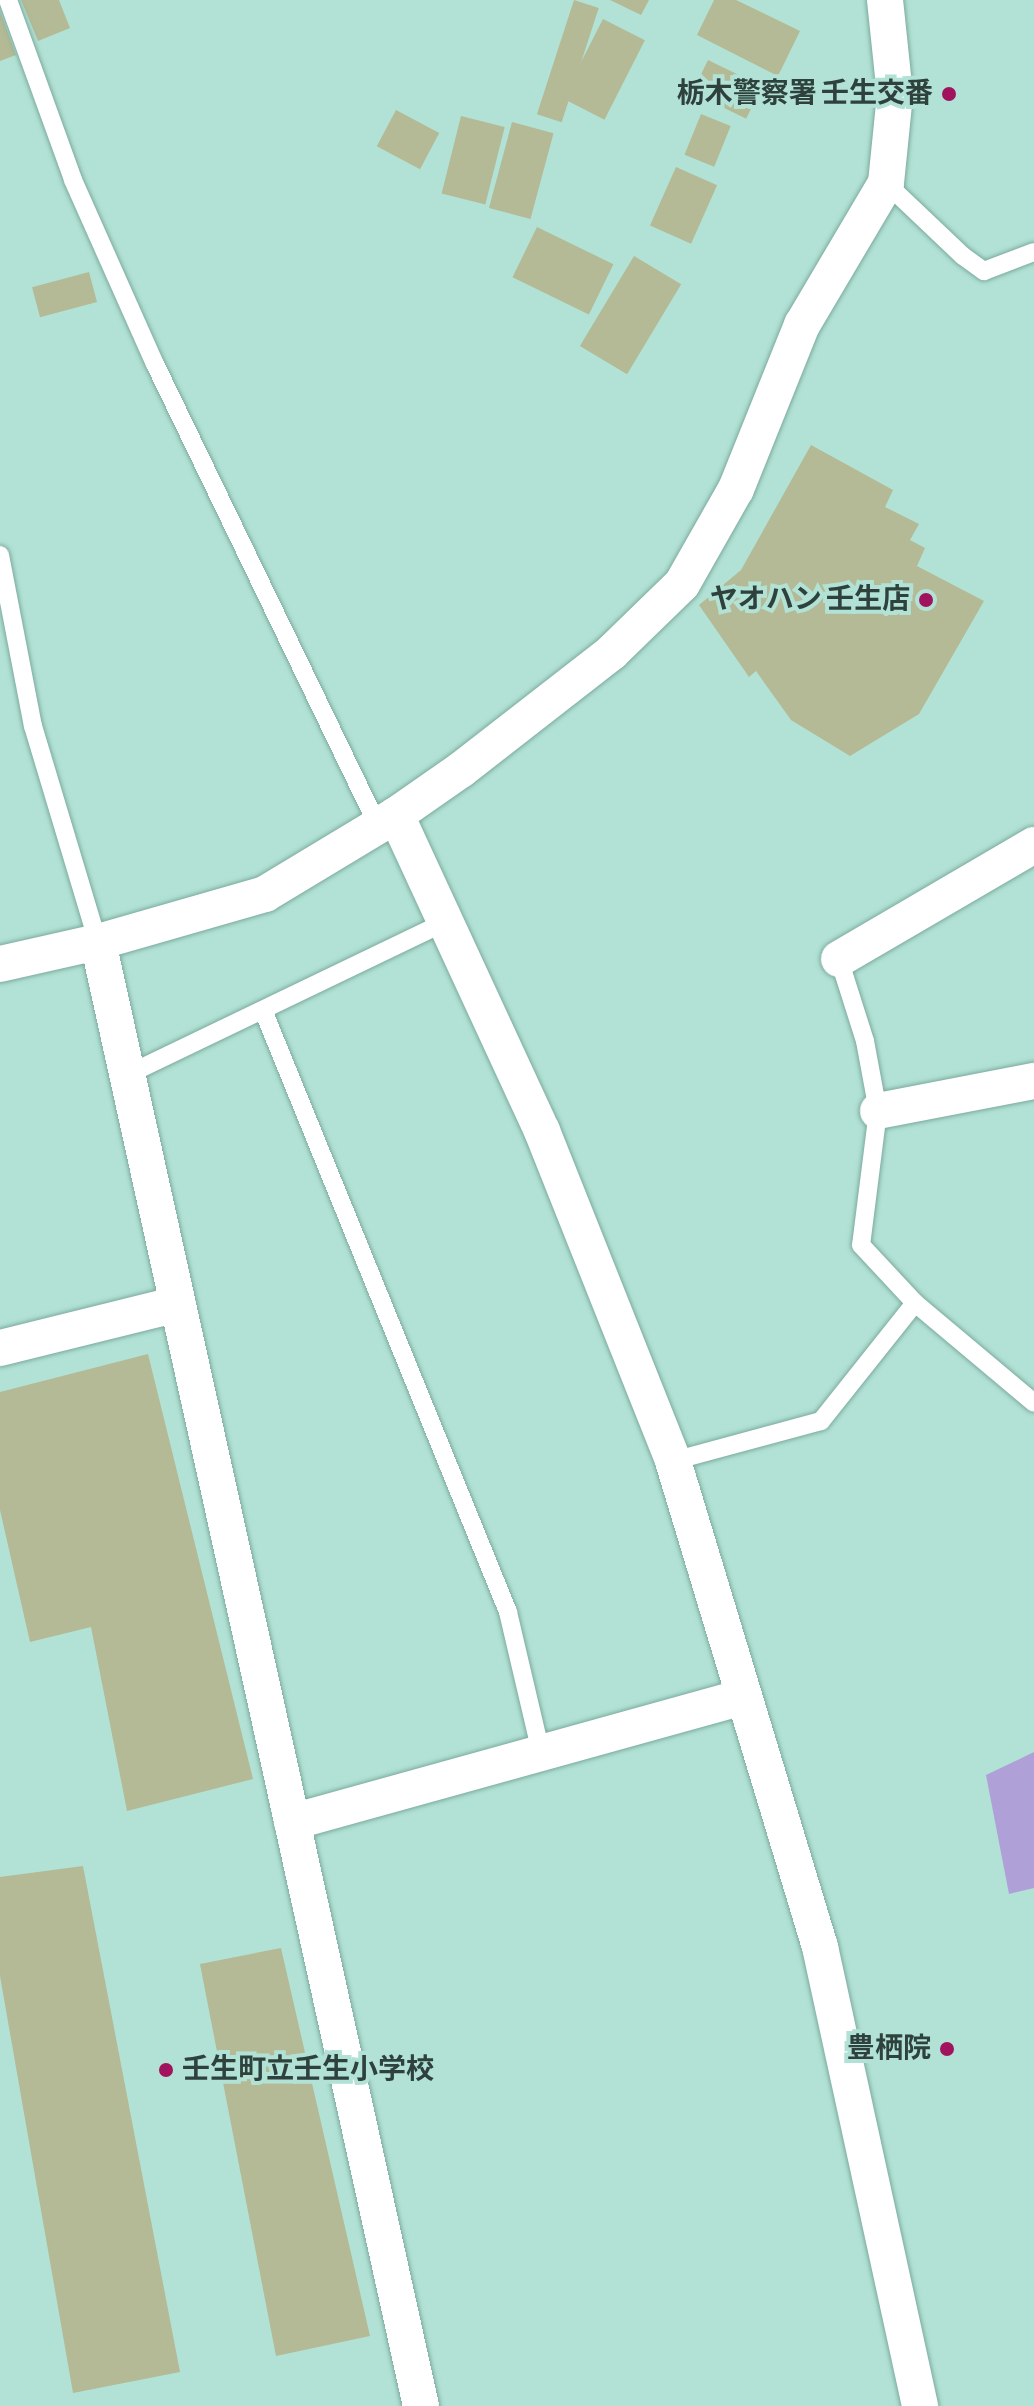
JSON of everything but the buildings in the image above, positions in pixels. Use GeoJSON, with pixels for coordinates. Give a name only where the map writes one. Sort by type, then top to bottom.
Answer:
{"type":"FeatureCollection","features":[{"type":"Feature","properties":{"kind":"street"},"geometry":{"type":"LineString","coordinates":[[0,964],[98,942],[265,894],[387,820],[462,769],[611,653],[682,584],[736,489],[802,325],[886,183],[895,95],[885,0]]}},
{"type":"Feature","properties":{"kind":"street"},"geometry":{"type":"LineString","coordinates":[[387,820],[445,922],[542,1131],[673,1461],[820,1947],[920,2406]]}},
{"type":"Feature","properties":{"kind":"street"},"geometry":{"type":"LineString","coordinates":[[839,959],[1034,845]]}},
{"type":"Feature","properties":{"kind":"street"},"geometry":{"type":"LineString","coordinates":[[98,942],[421,2406]]}},
{"type":"Feature","properties":{"kind":"street"},"geometry":{"type":"LineString","coordinates":[[878,1111],[1034,1081]]}},
{"type":"Feature","properties":{"kind":"street"},"geometry":{"type":"LineString","coordinates":[[0,1348],[178,1304]]}},
{"type":"Feature","properties":{"kind":"street"},"geometry":{"type":"LineString","coordinates":[[292,1822],[744,1697]]}},
{"type":"Feature","properties":{"kind":"lane"},"geometry":{"type":"LineString","coordinates":[[8,0],[73,180],[149,350],[387,820]]}},
{"type":"Feature","properties":{"kind":"lane"},"geometry":{"type":"LineString","coordinates":[[886,183],[963,256],[984,271],[1034,252]]}},
{"type":"Feature","properties":{"kind":"lane"},"geometry":{"type":"LineString","coordinates":[[0,555],[33,726],[98,942]]}},
{"type":"Feature","properties":{"kind":"lane"},"geometry":{"type":"LineString","coordinates":[[127,1075],[445,922]]}},
{"type":"Feature","properties":{"kind":"lane"},"geometry":{"type":"LineString","coordinates":[[839,959],[865,1041],[878,1111],[861,1245],[915,1303],[1034,1403]]}},
{"type":"Feature","properties":{"kind":"lane"},"geometry":{"type":"LineString","coordinates":[[263,1010],[508,1612],[541,1753]]}},
{"type":"Feature","properties":{"kind":"lane"},"geometry":{"type":"LineString","coordinates":[[673,1461],[821,1421],[915,1303]]}},
{"type":"Feature","properties":{"kind":"shaded area"},"geometry":{"type":"Polygon","coordinates":[[[1034,1752],[1034,1888],[1009,1894],[986,1775],[1034,1752]]]}},
{"type":"Feature","properties":{"kind":"place","name":"栃木警察署 壬生交番"},"geometry":{"type":"Point","coordinates":[949,94]}},
{"type":"Feature","properties":{"kind":"place","name":"ヤオハン 壬生店"},"geometry":{"type":"Point","coordinates":[926,600]}},
{"type":"Feature","properties":{"kind":"place","name":"豊栖院"},"geometry":{"type":"Point","coordinates":[947,2049]}},
{"type":"Feature","properties":{"kind":"place","name":"壬生町立壬生小学校"},"geometry":{"type":"Point","coordinates":[166,2070]}}]}
